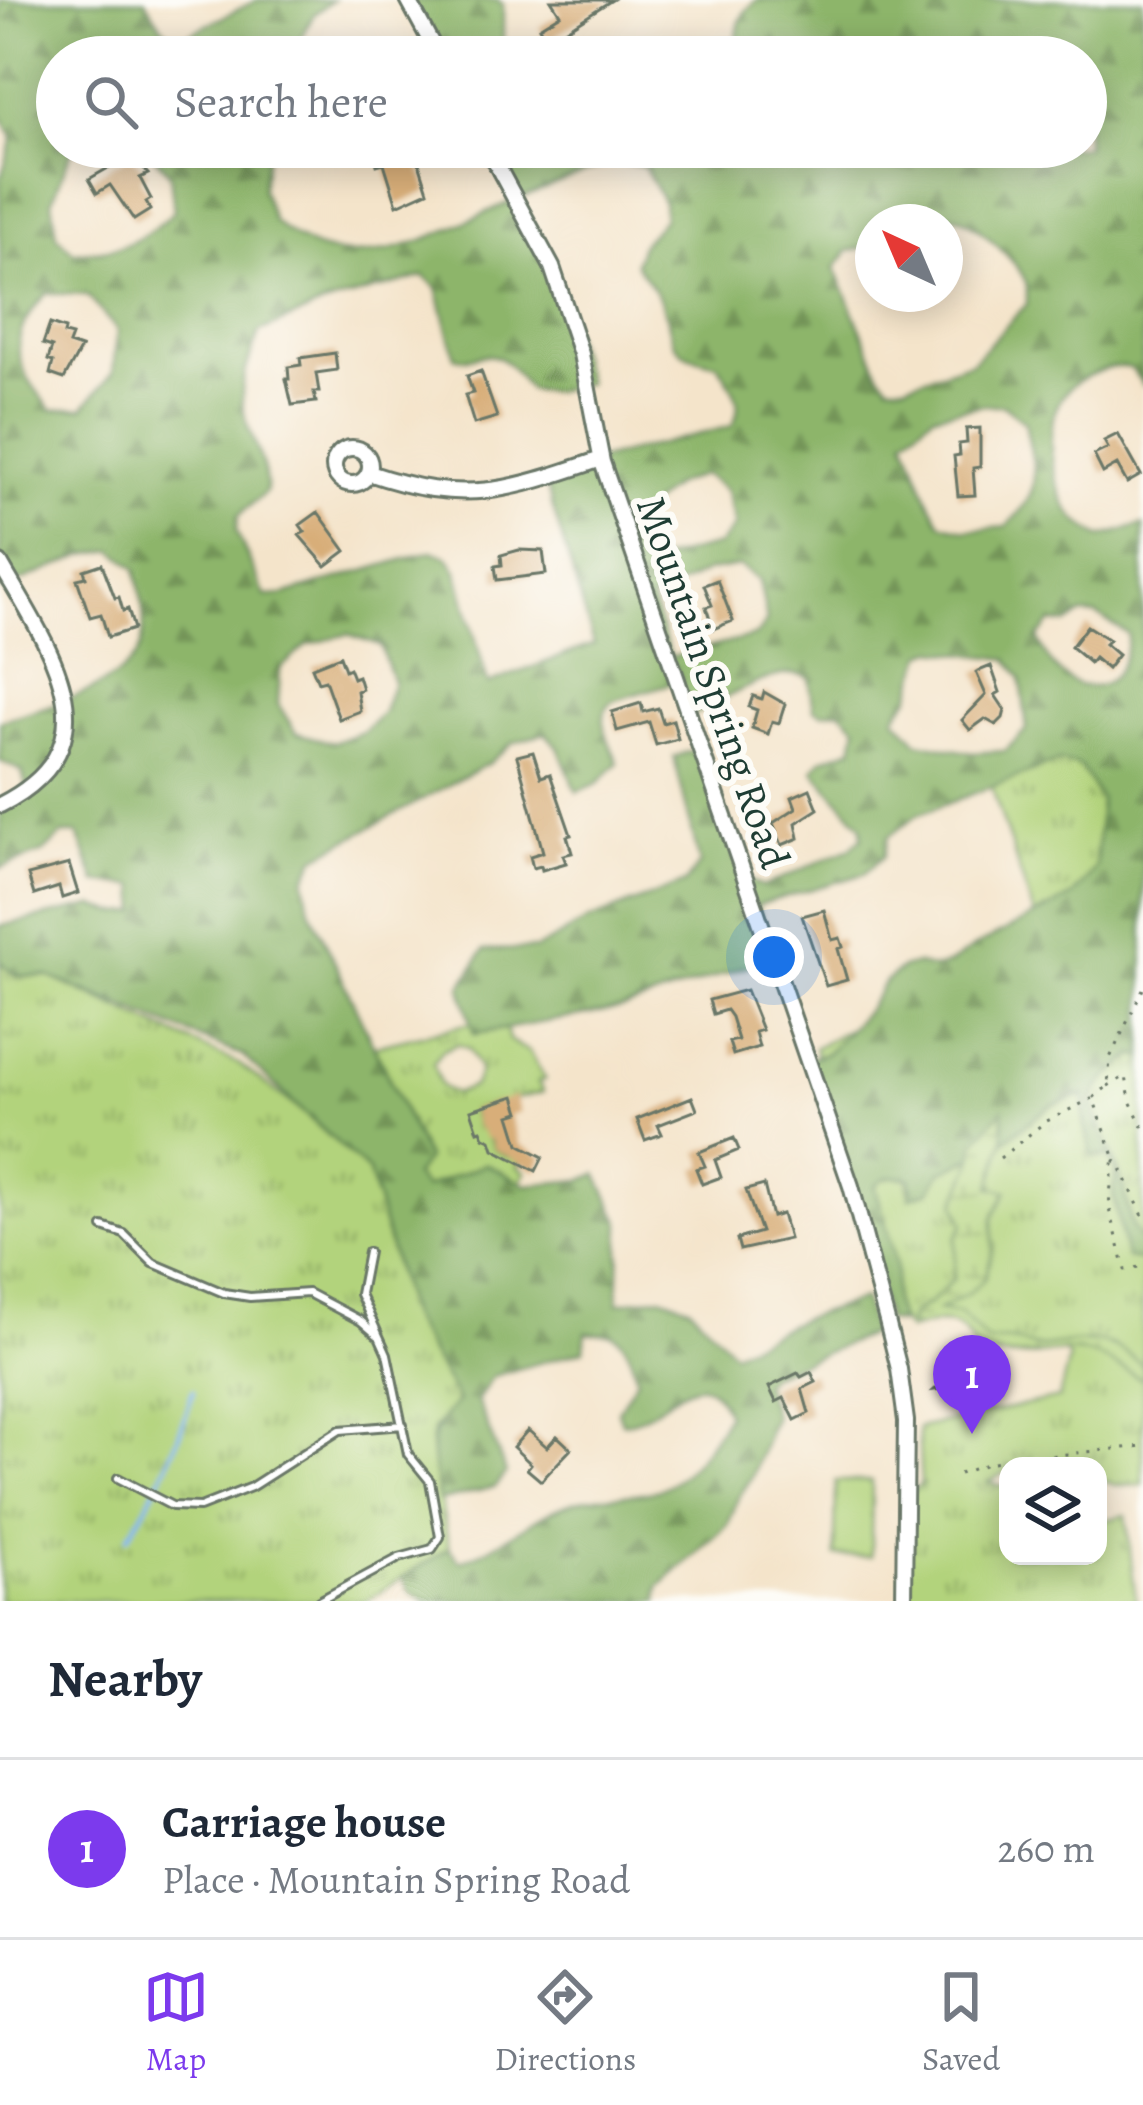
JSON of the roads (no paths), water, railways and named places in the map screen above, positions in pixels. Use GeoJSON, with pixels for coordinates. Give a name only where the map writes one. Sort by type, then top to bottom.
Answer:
{"type":"FeatureCollection","features":[{"type":"Feature","properties":{"kind":"street"},"geometry":{"type":"LineString","coordinates":[[408,0],[428,36]]}},
{"type":"Feature","properties":{"kind":"street","name":"Mountain Spring Road"},"geometry":{"type":"LineString","coordinates":[[499,168],[552,267],[581,354],[601,459],[851,1186],[899,1369],[905,1421],[904,1601]]}},
{"type":"Feature","properties":{"kind":"street"},"geometry":{"type":"LineString","coordinates":[[369,472],[409,486],[459,494],[490,493],[601,459]]}},
{"type":"Feature","properties":{"kind":"street"},"geometry":{"type":"LineString","coordinates":[[0,563],[48,647],[66,698],[66,722],[57,760],[46,775],[0,806]]}},
{"type":"Feature","properties":{"kind":"lane"},"geometry":{"type":"LineString","coordinates":[[103,1227],[124,1234],[153,1263],[224,1294],[308,1293],[361,1321],[380,1338]]}},
{"type":"Feature","properties":{"kind":"lane"},"geometry":{"type":"LineString","coordinates":[[320,1601],[399,1558],[437,1544],[430,1481],[408,1454],[380,1338],[361,1294],[368,1252]]}},
{"type":"Feature","properties":{"kind":"lane"},"geometry":{"type":"LineString","coordinates":[[118,1478],[184,1508],[219,1503],[340,1430],[403,1425]]}},
{"type":"Feature","properties":{"kind":"waterway"},"geometry":{"type":"LineString","coordinates":[[128,1537],[166,1466],[193,1391]]}},
{"type":"Feature","properties":{"kind":"place","name":"Carriage house"},"geometry":{"type":"Point","coordinates":[972,1434]}}]}
